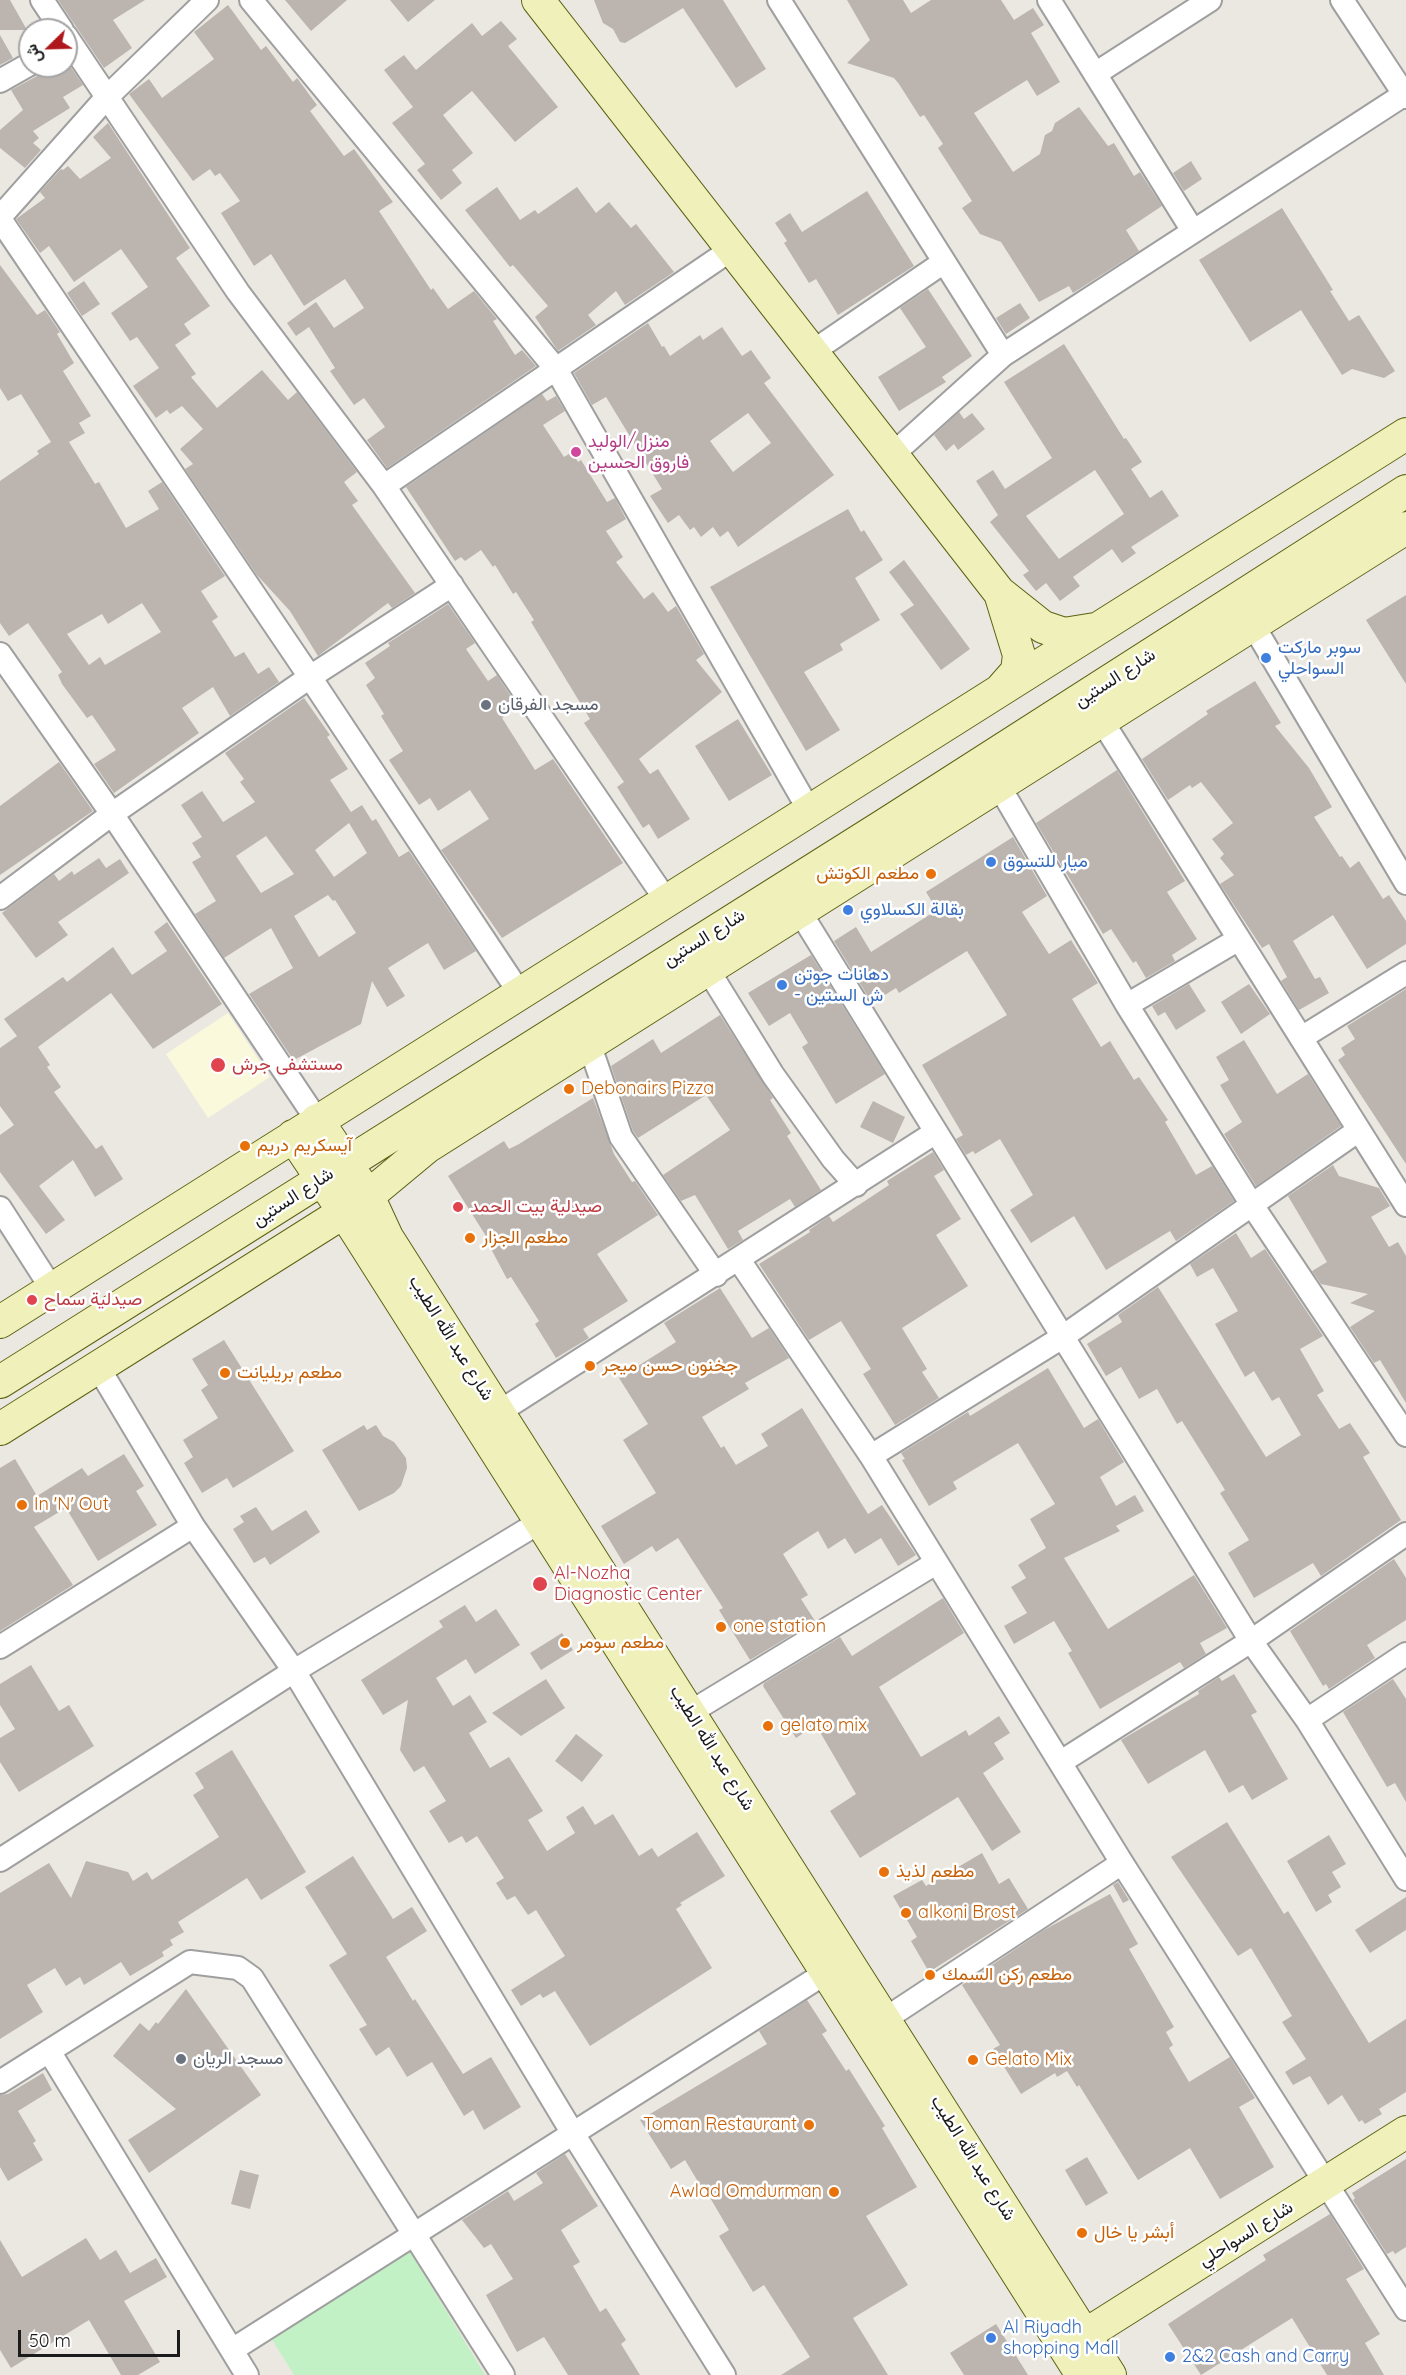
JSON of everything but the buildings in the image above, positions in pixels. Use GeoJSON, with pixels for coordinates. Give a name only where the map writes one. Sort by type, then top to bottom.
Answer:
{"type":"FeatureCollection","features":[{"type":"Feature","properties":{"kind":"main road"},"geometry":{"type":"LineString","coordinates":[[538,0],[999,592],[1043,627],[1064,634],[1096,629]]}},
{"type":"Feature","properties":{"kind":"main road"},"geometry":{"type":"LineString","coordinates":[[0,1322],[1406,434]]}},
{"type":"Feature","properties":{"kind":"main road","name":"شارع الستين"},"geometry":{"type":"LineString","coordinates":[[0,1382],[334,1171],[894,836],[1406,491]]}},
{"type":"Feature","properties":{"kind":"main road"},"geometry":{"type":"LineString","coordinates":[[0,1429],[356,1204],[427,1147],[800,912],[894,836],[999,786],[1406,528]]}},
{"type":"Feature","properties":{"kind":"main road"},"geometry":{"type":"LineString","coordinates":[[999,592],[1012,627],[1019,655],[1017,671],[1002,688]]}},
{"type":"Feature","properties":{"kind":"main road","name":"شارع عبد الله الطيب"},"geometry":{"type":"LineString","coordinates":[[305,1128],[356,1204],[551,1516],[827,1972],[874,2025]]}},
{"type":"Feature","properties":{"kind":"main road","name":"شارع عبد الله الطيب"},"geometry":{"type":"LineString","coordinates":[[551,1516],[689,1713],[874,2025],[1076,2341],[1110,2375]]}},
{"type":"Feature","properties":{"kind":"main road","name":"شارع السواحلي"},"geometry":{"type":"LineString","coordinates":[[1076,2341],[1406,2132]]}},
{"type":"Feature","properties":{"kind":"main road","name":"شارع عبد الله الطيب"},"geometry":{"type":"LineString","coordinates":[[1076,2341],[1082,2375]]}},
{"type":"Feature","properties":{"kind":"street"},"geometry":{"type":"LineString","coordinates":[[42,0],[53,18]]}},
{"type":"Feature","properties":{"kind":"street"},"geometry":{"type":"LineString","coordinates":[[207,0],[107,97],[0,218],[310,677],[519,993]]}},
{"type":"Feature","properties":{"kind":"street"},"geometry":{"type":"LineString","coordinates":[[251,0],[556,369],[809,810]]}},
{"type":"Feature","properties":{"kind":"street"},"geometry":{"type":"LineString","coordinates":[[779,0],[1003,355]]}},
{"type":"Feature","properties":{"kind":"street"},"geometry":{"type":"LineString","coordinates":[[1049,0],[1193,231]]}},
{"type":"Feature","properties":{"kind":"street"},"geometry":{"type":"LineString","coordinates":[[1095,74],[1210,0]]}},
{"type":"Feature","properties":{"kind":"street"},"geometry":{"type":"LineString","coordinates":[[892,455],[1003,355],[1405,95],[1342,0]]}},
{"type":"Feature","properties":{"kind":"street"},"geometry":{"type":"LineString","coordinates":[[78,55],[238,292],[384,486],[666,900]]}},
{"type":"Feature","properties":{"kind":"street"},"geometry":{"type":"LineString","coordinates":[[0,81],[18,71]]}},
{"type":"Feature","properties":{"kind":"street"},"geometry":{"type":"LineString","coordinates":[[384,486],[732,249]]}},
{"type":"Feature","properties":{"kind":"street"},"geometry":{"type":"LineString","coordinates":[[812,352],[944,262]]}},
{"type":"Feature","properties":{"kind":"street"},"geometry":{"type":"LineString","coordinates":[[0,898],[112,814],[310,677],[452,585]]}},
{"type":"Feature","properties":{"kind":"street"},"geometry":{"type":"LineString","coordinates":[[1253,625],[1399,855],[1406,883]]}},
{"type":"Feature","properties":{"kind":"street"},"geometry":{"type":"LineString","coordinates":[[0,654],[112,814],[305,1128]]}},
{"type":"Feature","properties":{"kind":"street"},"geometry":{"type":"LineString","coordinates":[[1102,721],[1406,1205]]}},
{"type":"Feature","properties":{"kind":"street"},"geometry":{"type":"LineString","coordinates":[[999,786],[1127,1005],[1252,1205],[1406,1436]]}},
{"type":"Feature","properties":{"kind":"street"},"geometry":{"type":"LineString","coordinates":[[800,912],[1061,1338],[1251,1641],[1397,1846],[1406,1880]]}},
{"type":"Feature","properties":{"kind":"street"},"geometry":{"type":"LineString","coordinates":[[1127,1005],[1239,939]]}},
{"type":"Feature","properties":{"kind":"street"},"geometry":{"type":"LineString","coordinates":[[708,970],[773,1075],[833,1159],[856,1185]]}},
{"type":"Feature","properties":{"kind":"street"},"geometry":{"type":"LineString","coordinates":[[1301,1038],[1406,973]]}},
{"type":"Feature","properties":{"kind":"street"},"geometry":{"type":"LineString","coordinates":[[590,1046],[621,1137],[716,1275]]}},
{"type":"Feature","properties":{"kind":"street"},"geometry":{"type":"LineString","coordinates":[[871,1456],[1061,1338],[1359,1131]]}},
{"type":"Feature","properties":{"kind":"street"},"geometry":{"type":"LineString","coordinates":[[489,1419],[936,1132]]}},
{"type":"Feature","properties":{"kind":"street"},"geometry":{"type":"LineString","coordinates":[[0,1208],[52,1289]]}},
{"type":"Feature","properties":{"kind":"street"},"geometry":{"type":"LineString","coordinates":[[739,1260],[871,1456],[1122,1863],[1406,2309]]}},
{"type":"Feature","properties":{"kind":"street"},"geometry":{"type":"LineString","coordinates":[[98,1367],[194,1526],[294,1671],[572,2132],[724,2375]]}},
{"type":"Feature","properties":{"kind":"street"},"geometry":{"type":"LineString","coordinates":[[0,1860],[294,1671],[551,1516]]}},
{"type":"Feature","properties":{"kind":"street"},"geometry":{"type":"LineString","coordinates":[[0,1647],[194,1526]]}},
{"type":"Feature","properties":{"kind":"street"},"geometry":{"type":"LineString","coordinates":[[1061,1762],[1251,1641],[1406,1534]]}},
{"type":"Feature","properties":{"kind":"street"},"geometry":{"type":"LineString","coordinates":[[689,1713],[936,1563]]}},
{"type":"Feature","properties":{"kind":"street"},"geometry":{"type":"LineString","coordinates":[[1307,1720],[1406,1654]]}},
{"type":"Feature","properties":{"kind":"street"},"geometry":{"type":"LineString","coordinates":[[874,2025],[1122,1863]]}},
{"type":"Feature","properties":{"kind":"street"},"geometry":{"type":"LineString","coordinates":[[0,2082],[190,1962],[238,1968],[252,1978],[503,2375]]}},
{"type":"Feature","properties":{"kind":"street"},"geometry":{"type":"LineString","coordinates":[[232,2350],[827,1972]]}},
{"type":"Feature","properties":{"kind":"street"},"geometry":{"type":"LineString","coordinates":[[49,2051],[247,2375]]}},
{"type":"Feature","properties":{"kind":"shaded area","name":"مستشفى جرش"},"geometry":{"type":"Polygon","coordinates":[[[228,1013],[270,1077],[208,1118],[166,1054],[228,1013]]]}},
{"type":"Feature","properties":{"kind":"green space"},"geometry":{"type":"Polygon","coordinates":[[[402,2238],[485,2375],[294,2375],[263,2325],[402,2238]]]}},
{"type":"Feature","properties":{"kind":"place","name":"منزل/الوليد فاروق الحسين"},"geometry":{"type":"Point","coordinates":[576,452]}},
{"type":"Feature","properties":{"kind":"place","name":"سوبر ماركت السواحلي"},"geometry":{"type":"Point","coordinates":[1266,658]}},
{"type":"Feature","properties":{"kind":"place","name":"مسجد الفرقان"},"geometry":{"type":"Point","coordinates":[486,705]}},
{"type":"Feature","properties":{"kind":"place","name":"ميار للتسوق"},"geometry":{"type":"Point","coordinates":[991,862]}},
{"type":"Feature","properties":{"kind":"place","name":"مطعم الكوتش"},"geometry":{"type":"Point","coordinates":[931,874]}},
{"type":"Feature","properties":{"kind":"place","name":"بقالة الكسلاوي"},"geometry":{"type":"Point","coordinates":[848,910]}},
{"type":"Feature","properties":{"kind":"place","name":"دهانات جوتن - ش الستين"},"geometry":{"type":"Point","coordinates":[782,985]}},
{"type":"Feature","properties":{"kind":"place","name":"مستشفى جرش"},"geometry":{"type":"Point","coordinates":[218,1065]}},
{"type":"Feature","properties":{"kind":"place","name":"Debonairs Pizza"},"geometry":{"type":"Point","coordinates":[569,1089]}},
{"type":"Feature","properties":{"kind":"place","name":"آيسكريم دريم"},"geometry":{"type":"Point","coordinates":[245,1146]}},
{"type":"Feature","properties":{"kind":"place","name":"صيدلية بيت الحمد"},"geometry":{"type":"Point","coordinates":[458,1207]}},
{"type":"Feature","properties":{"kind":"place","name":"مطعم الجزار"},"geometry":{"type":"Point","coordinates":[470,1238]}},
{"type":"Feature","properties":{"kind":"place","name":"صيدلية سماح"},"geometry":{"type":"Point","coordinates":[32,1300]}},
{"type":"Feature","properties":{"kind":"place","name":"جخنون حسن ميجر"},"geometry":{"type":"Point","coordinates":[590,1366]}},
{"type":"Feature","properties":{"kind":"place","name":"مطعم بريليانت"},"geometry":{"type":"Point","coordinates":[225,1373]}},
{"type":"Feature","properties":{"kind":"place","name":"In 'N' Out"},"geometry":{"type":"Point","coordinates":[22,1505]}},
{"type":"Feature","properties":{"kind":"place","name":"Al-Nozha Diagnostic Center"},"geometry":{"type":"Point","coordinates":[540,1584]}},
{"type":"Feature","properties":{"kind":"place","name":"one station"},"geometry":{"type":"Point","coordinates":[721,1627]}},
{"type":"Feature","properties":{"kind":"place","name":"مطعم سومر"},"geometry":{"type":"Point","coordinates":[565,1643]}},
{"type":"Feature","properties":{"kind":"place","name":"gelato mix"},"geometry":{"type":"Point","coordinates":[768,1726]}},
{"type":"Feature","properties":{"kind":"place","name":"مطعم لذيذ"},"geometry":{"type":"Point","coordinates":[884,1872]}},
{"type":"Feature","properties":{"kind":"place","name":"alkoni Brost"},"geometry":{"type":"Point","coordinates":[906,1913]}},
{"type":"Feature","properties":{"kind":"place","name":"مطعم ركن السمك"},"geometry":{"type":"Point","coordinates":[930,1975]}},
{"type":"Feature","properties":{"kind":"place","name":"مسجد الريان"},"geometry":{"type":"Point","coordinates":[181,2059]}},
{"type":"Feature","properties":{"kind":"place","name":"Gelato Mix"},"geometry":{"type":"Point","coordinates":[973,2060]}},
{"type":"Feature","properties":{"kind":"place","name":"Toman Restaurant"},"geometry":{"type":"Point","coordinates":[809,2125]}},
{"type":"Feature","properties":{"kind":"place","name":"Awlad Omdurman"},"geometry":{"type":"Point","coordinates":[834,2192]}},
{"type":"Feature","properties":{"kind":"place","name":"أبشر يا خال"},"geometry":{"type":"Point","coordinates":[1082,2233]}},
{"type":"Feature","properties":{"kind":"place","name":"Al Riyadh shopping Mall"},"geometry":{"type":"Point","coordinates":[991,2338]}},
{"type":"Feature","properties":{"kind":"place","name":"2&2 Cash and Carry"},"geometry":{"type":"Point","coordinates":[1170,2357]}}]}
